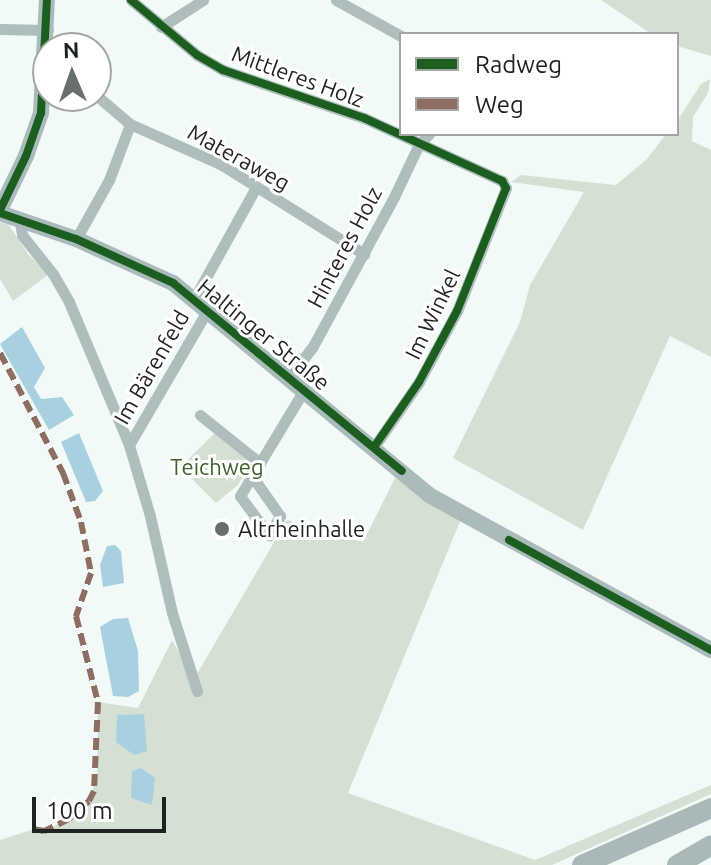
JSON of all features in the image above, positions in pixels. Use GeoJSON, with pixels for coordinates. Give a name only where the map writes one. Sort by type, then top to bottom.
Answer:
{"type":"FeatureCollection","features":[{"type":"Feature","properties":{"kind":"highway"},"geometry":{"type":"LineString","coordinates":[[582,865],[711,808]]}},
{"type":"Feature","properties":{"kind":"highway"},"geometry":{"type":"LineString","coordinates":[[677,865],[711,845]]}},
{"type":"Feature","properties":{"kind":"street"},"geometry":{"type":"LineString","coordinates":[[0,29],[48,30],[47,0]]}},
{"type":"Feature","properties":{"kind":"street","name":"Mittleres Holz"},"geometry":{"type":"LineString","coordinates":[[131,0],[197,55],[223,70],[364,118],[399,135]]}},
{"type":"Feature","properties":{"kind":"street"},"geometry":{"type":"LineString","coordinates":[[161,27],[203,0]]}},
{"type":"Feature","properties":{"kind":"street"},"geometry":{"type":"LineString","coordinates":[[336,0],[399,35]]}},
{"type":"Feature","properties":{"kind":"street","name":"Materaweg"},"geometry":{"type":"LineString","coordinates":[[112,109],[130,124],[222,165],[364,254]]}},
{"type":"Feature","properties":{"kind":"street"},"geometry":{"type":"LineString","coordinates":[[0,212],[26,156],[41,112]]}},
{"type":"Feature","properties":{"kind":"street"},"geometry":{"type":"LineString","coordinates":[[76,239],[109,180],[130,124]]}},
{"type":"Feature","properties":{"kind":"street","name":"Mittleres Holz"},"geometry":{"type":"LineString","coordinates":[[402,136],[502,181],[506,188]]}},
{"type":"Feature","properties":{"kind":"street","name":"Hinteres Holz"},"geometry":{"type":"LineString","coordinates":[[289,378],[312,348],[419,144],[427,136]]}},
{"type":"Feature","properties":{"kind":"street","name":"Im Bärenfeld"},"geometry":{"type":"LineString","coordinates":[[129,445],[256,187]]}},
{"type":"Feature","properties":{"kind":"street","name":"Im Winkel"},"geometry":{"type":"LineString","coordinates":[[374,447],[419,382],[457,311],[506,188]]}},
{"type":"Feature","properties":{"kind":"street","name":"Haltinger Straße"},"geometry":{"type":"LineString","coordinates":[[0,212],[20,222],[76,239],[153,272],[201,304],[429,495],[711,650]]}},
{"type":"Feature","properties":{"kind":"street"},"geometry":{"type":"LineString","coordinates":[[20,222],[22,235],[53,274],[69,302],[129,445],[151,518],[172,613],[197,691]]}},
{"type":"Feature","properties":{"kind":"street"},"geometry":{"type":"LineString","coordinates":[[252,476],[280,516],[269,535],[240,496],[252,476],[260,463],[304,390]]}},
{"type":"Feature","properties":{"kind":"street"},"geometry":{"type":"LineString","coordinates":[[200,415],[260,463]]}},
{"type":"Feature","properties":{"kind":"green space"},"geometry":{"type":"Polygon","coordinates":[[[601,0],[711,0],[711,56],[679,47],[679,32],[649,32],[601,0]]]}},
{"type":"Feature","properties":{"kind":"green space"},"geometry":{"type":"Polygon","coordinates":[[[710,79],[708,93],[693,117],[692,141],[711,150],[711,357],[670,336],[583,530],[453,458],[520,322],[530,285],[584,192],[511,182],[521,175],[616,185],[647,159],[664,136],[679,136],[679,118],[701,84],[710,79]]]}},
{"type":"Feature","properties":{"kind":"green space"},"geometry":{"type":"Polygon","coordinates":[[[0,222],[9,225],[28,254],[49,274],[13,301],[0,279],[0,222]]]}},
{"type":"Feature","properties":{"kind":"green space","name":"Teichweg"},"geometry":{"type":"Polygon","coordinates":[[[215,433],[252,461],[238,485],[216,503],[180,467],[215,433]]]}},
{"type":"Feature","properties":{"kind":"green space"},"geometry":{"type":"Polygon","coordinates":[[[397,474],[461,519],[348,793],[535,860],[711,785],[711,794],[552,865],[0,865],[0,840],[34,829],[44,831],[69,819],[89,801],[97,776],[98,702],[138,708],[172,640],[194,679],[287,520],[363,542],[397,474]]]}},
{"type":"Feature","properties":{"kind":"water"},"geometry":{"type":"Polygon","coordinates":[[[22,327],[45,368],[34,387],[41,399],[62,397],[74,415],[49,430],[0,344],[22,327]]]}},
{"type":"Feature","properties":{"kind":"water"},"geometry":{"type":"Polygon","coordinates":[[[79,433],[103,491],[95,501],[86,502],[61,442],[79,433]]]}},
{"type":"Feature","properties":{"kind":"water"},"geometry":{"type":"Polygon","coordinates":[[[115,545],[121,551],[124,583],[103,587],[100,565],[107,546],[115,545]]]}},
{"type":"Feature","properties":{"kind":"water"},"geometry":{"type":"Polygon","coordinates":[[[128,618],[138,651],[139,691],[128,697],[113,696],[100,627],[113,619],[128,618]]]}},
{"type":"Feature","properties":{"kind":"water"},"geometry":{"type":"Polygon","coordinates":[[[144,714],[147,751],[134,755],[116,742],[117,715],[144,714]]]}},
{"type":"Feature","properties":{"kind":"water"},"geometry":{"type":"Polygon","coordinates":[[[141,768],[155,778],[152,805],[131,798],[132,771],[141,768]]]}},
{"type":"Feature","properties":{"kind":"marked path"},"geometry":{"type":"LineString","coordinates":[[0,353],[63,473],[81,522],[91,573],[76,616],[98,702],[94,791],[89,801],[69,819],[44,831],[34,829]]}},
{"type":"Feature","properties":{"kind":"cycle path"},"geometry":{"type":"LineString","coordinates":[[0,210],[26,156],[41,113],[47,0]]}},
{"type":"Feature","properties":{"kind":"cycle path"},"geometry":{"type":"LineString","coordinates":[[131,0],[197,55],[223,70],[364,118],[399,134]]}},
{"type":"Feature","properties":{"kind":"cycle path"},"geometry":{"type":"LineString","coordinates":[[374,447],[419,382],[457,311],[506,188],[502,181],[403,136]]}},
{"type":"Feature","properties":{"kind":"cycle path"},"geometry":{"type":"LineString","coordinates":[[0,213],[76,239],[173,283],[402,471]]}},
{"type":"Feature","properties":{"kind":"cycle path"},"geometry":{"type":"LineString","coordinates":[[509,540],[711,650]]}},
{"type":"Feature","properties":{"kind":"place","name":"Altrheinhalle"},"geometry":{"type":"Point","coordinates":[222,529]}}]}
